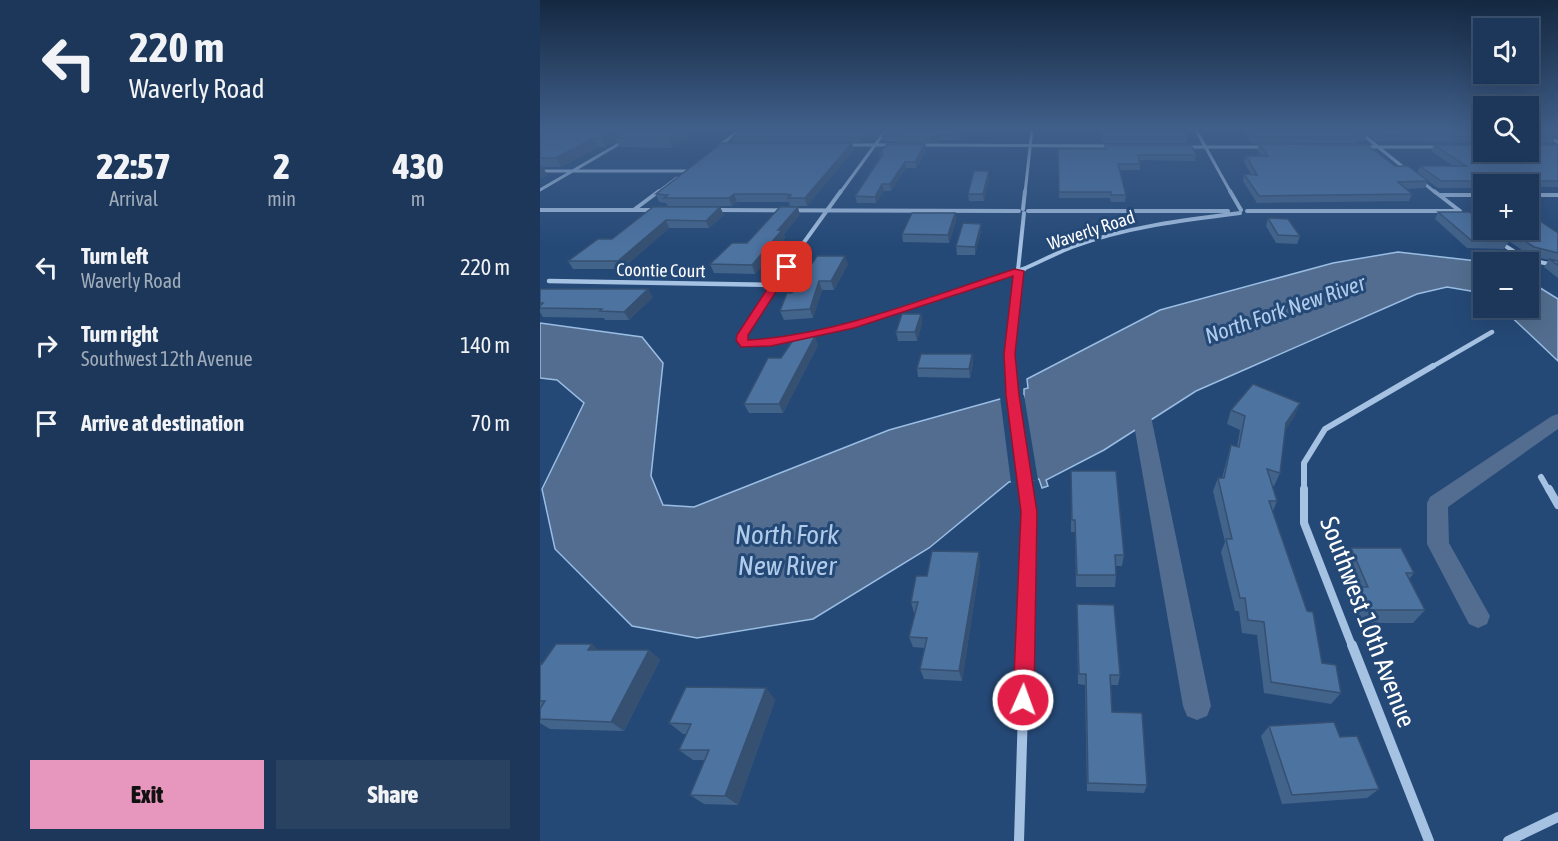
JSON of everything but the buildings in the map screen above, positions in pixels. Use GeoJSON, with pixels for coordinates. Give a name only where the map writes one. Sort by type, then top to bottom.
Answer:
{"type":"FeatureCollection","features":[{"type":"Feature","properties":{"kind":"street"},"geometry":{"type":"LineString","coordinates":[[540,190],[575,169]]}},
{"type":"Feature","properties":{"kind":"street"},"geometry":{"type":"LineString","coordinates":[[634,210],[689,169]]}},
{"type":"Feature","properties":{"kind":"street"},"geometry":{"type":"LineString","coordinates":[[773,285],[858,169]]}},
{"type":"Feature","properties":{"kind":"street"},"geometry":{"type":"LineString","coordinates":[[1019,841],[1029,512],[1012,395],[1010,354],[1028,169]]}},
{"type":"Feature","properties":{"kind":"street"},"geometry":{"type":"LineString","coordinates":[[1217,169],[1240,211]]}},
{"type":"Feature","properties":{"kind":"street"},"geometry":{"type":"LineString","coordinates":[[1406,169],[1468,217]]}},
{"type":"Feature","properties":{"kind":"street"},"geometry":{"type":"LineString","coordinates":[[540,171],[686,171]]}},
{"type":"Feature","properties":{"kind":"street"},"geometry":{"type":"LineString","coordinates":[[1439,195],[1473,195]]}},
{"type":"Feature","properties":{"kind":"street"},"geometry":{"type":"LineString","coordinates":[[1539,195],[1558,195]]}},
{"type":"Feature","properties":{"kind":"street"},"geometry":{"type":"LineString","coordinates":[[540,210],[657,210]]}},
{"type":"Feature","properties":{"kind":"street"},"geometry":{"type":"LineString","coordinates":[[712,210],[1460,211]]}},
{"type":"Feature","properties":{"kind":"street","name":"Waverly Road"},"geometry":{"type":"LineString","coordinates":[[773,285],[742,335],[741,340],[745,344],[771,343],[850,326],[1019,271],[1072,247],[1131,230],[1240,211]]}},
{"type":"Feature","properties":{"kind":"street"},"geometry":{"type":"LineString","coordinates":[[1497,240],[1516,255],[1534,264],[1558,266]]}},
{"type":"Feature","properties":{"kind":"street","name":"Coontie Court"},"geometry":{"type":"LineString","coordinates":[[549,281],[773,285]]}},
{"type":"Feature","properties":{"kind":"street","name":"Southwest 10th Avenue"},"geometry":{"type":"LineString","coordinates":[[1429,841],[1304,523],[1304,464],[1325,429],[1492,332]]}},
{"type":"Feature","properties":{"kind":"street"},"geometry":{"type":"LineString","coordinates":[[1542,477],[1558,505]]}},
{"type":"Feature","properties":{"kind":"street"},"geometry":{"type":"LineString","coordinates":[[1508,841],[1558,817]]}},
{"type":"Feature","properties":{"kind":"water","name":"North Fork New River"},"geometry":{"type":"Polygon","coordinates":[[[1398,252],[1473,261],[1473,291],[1447,287],[1417,294],[1196,391],[1104,450],[1046,480],[1048,486],[1042,488],[1039,479],[1009,482],[929,548],[813,619],[697,638],[632,626],[555,549],[542,489],[584,403],[557,380],[540,378],[540,323],[642,337],[663,363],[651,476],[663,505],[694,507],[889,430],[1000,399],[1024,397],[1024,389],[1028,388],[1027,379],[1160,310],[1333,263],[1398,252]]]}},
{"type":"Feature","properties":{"kind":"water"},"geometry":{"type":"Polygon","coordinates":[[[1539,287],[1558,299],[1558,361],[1513,318],[1539,318],[1539,287]]]}},
{"type":"Feature","properties":{"kind":"pier"},"geometry":{"type":"Polygon","coordinates":[[[1024,395],[1038,480],[1011,483],[1000,397],[1024,395]]]}},
{"type":"Feature","properties":{"kind":"waterway"},"geometry":{"type":"LineString","coordinates":[[1139,402],[1197,706]]}},
{"type":"Feature","properties":{"kind":"waterway"},"geometry":{"type":"LineString","coordinates":[[1478,616],[1438,544],[1437,503],[1558,420]]}},
{"type":"Feature","properties":{"kind":"route"},"geometry":{"type":"LineString","coordinates":[[787,267],[742,335],[741,340],[745,344],[771,343],[850,326],[1019,271],[1010,354],[1012,395],[1029,512],[1023,700]]}}]}
